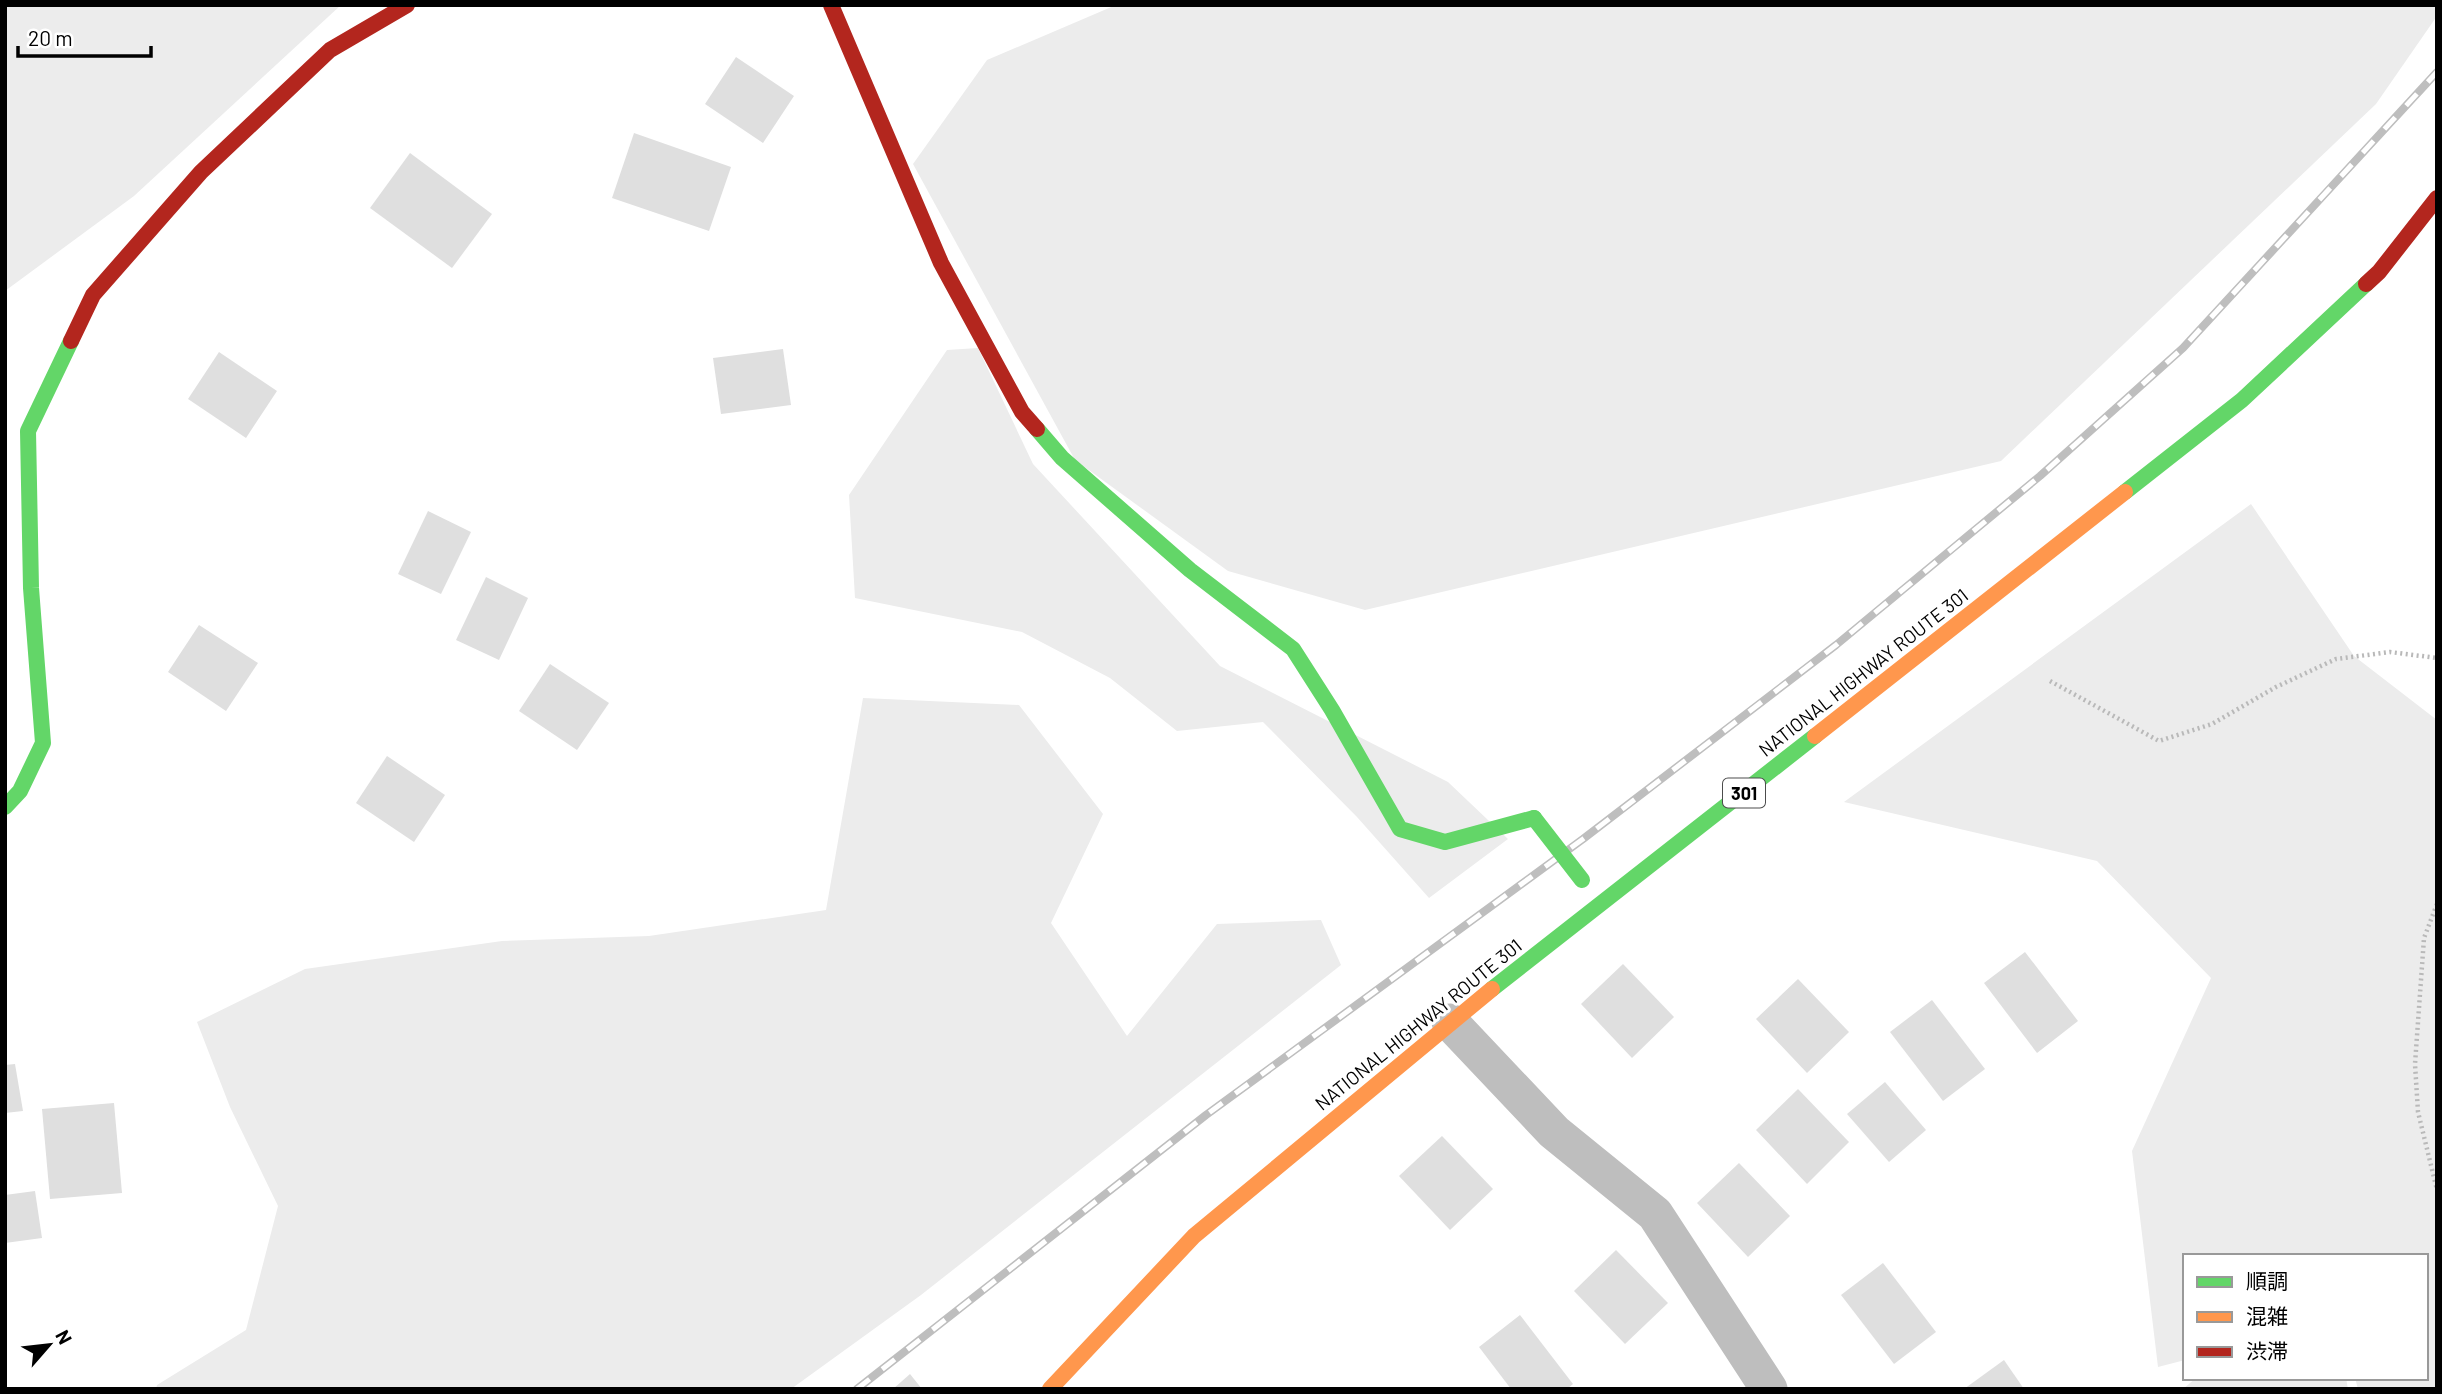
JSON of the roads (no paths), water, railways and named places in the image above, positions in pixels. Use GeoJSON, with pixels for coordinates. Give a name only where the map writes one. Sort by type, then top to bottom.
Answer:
{"type":"FeatureCollection","features":[{"type":"Feature","properties":{"kind":"main road"},"geometry":{"type":"LineString","coordinates":[[5,807],[20,791],[43,743],[31,588],[28,431],[93,295],[201,172],[330,50],[407,5]]}},
{"type":"Feature","properties":{"kind":"main road"},"geometry":{"type":"LineString","coordinates":[[831,5],[941,263],[1022,412],[1062,458],[1171,553],[1293,649],[1332,710],[1400,829],[1445,842],[1534,818],[1602,904]]}},
{"type":"Feature","properties":{"kind":"main road","name":"NATIONAL HIGHWAY ROUTE 301"},"geometry":{"type":"LineString","coordinates":[[1050,1389],[1194,1236],[1450,1022],[2242,400],[2379,272],[2437,198]]}},
{"type":"Feature","properties":{"kind":"street"},"geometry":{"type":"LineString","coordinates":[[1450,1022],[1554,1132],[1655,1214],[1769,1389]]}},
{"type":"Feature","properties":{"kind":"railway"},"geometry":{"type":"LineString","coordinates":[[857,1389],[1206,1115],[1583,839],[1836,645],[2040,476],[2183,348],[2437,72]]}}]}
